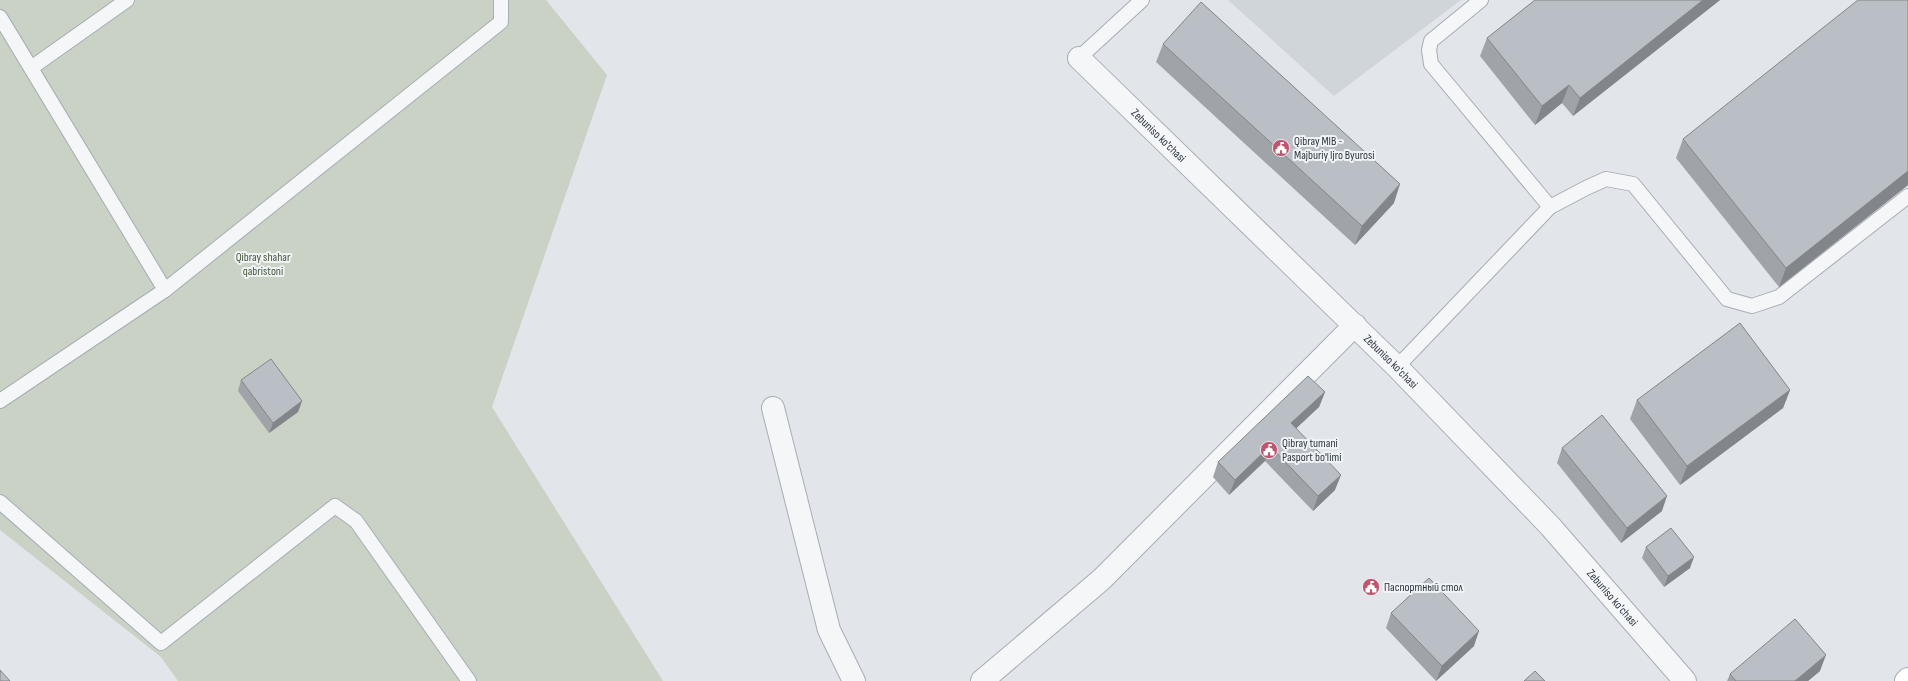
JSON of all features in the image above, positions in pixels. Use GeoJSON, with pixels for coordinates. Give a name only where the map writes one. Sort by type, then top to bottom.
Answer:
{"type":"FeatureCollection","features":[{"type":"Feature","properties":{"kind":"street","name":"Zebuniso ko'chasi"},"geometry":{"type":"LineString","coordinates":[[1079,58],[1397,367],[1550,526],[1685,681]]}},
{"type":"Feature","properties":{"kind":"street"},"geometry":{"type":"LineString","coordinates":[[982,681],[1102,579],[1355,325]]}},
{"type":"Feature","properties":{"kind":"street"},"geometry":{"type":"LineString","coordinates":[[773,408],[829,630],[854,681]]}},
{"type":"Feature","properties":{"kind":"lane"},"geometry":{"type":"LineString","coordinates":[[31,68],[127,0]]}},
{"type":"Feature","properties":{"kind":"lane"},"geometry":{"type":"LineString","coordinates":[[0,401],[165,290],[501,22],[501,0]]}},
{"type":"Feature","properties":{"kind":"lane"},"geometry":{"type":"LineString","coordinates":[[1079,58],[1142,0]]}},
{"type":"Feature","properties":{"kind":"lane"},"geometry":{"type":"LineString","coordinates":[[1481,0],[1431,41],[1429,50],[1431,64],[1528,183],[1550,207]]}},
{"type":"Feature","properties":{"kind":"lane"},"geometry":{"type":"LineString","coordinates":[[0,17],[165,290]]}},
{"type":"Feature","properties":{"kind":"lane"},"geometry":{"type":"LineString","coordinates":[[1397,367],[1550,207],[1606,179],[1633,184],[1727,299],[1752,306],[1779,297],[1908,196]]}},
{"type":"Feature","properties":{"kind":"lane"},"geometry":{"type":"LineString","coordinates":[[0,502],[161,643],[335,506],[356,521],[469,681]]}},
{"type":"Feature","properties":{"kind":"shaded area"},"geometry":{"type":"Polygon","coordinates":[[[1228,0],[1461,0],[1334,96],[1228,0]]]}},
{"type":"Feature","properties":{"kind":"green space","name":"Qibray shahar qabristoni"},"geometry":{"type":"Polygon","coordinates":[[[0,0],[546,0],[607,75],[492,407],[663,681],[178,681],[161,657],[0,530],[0,0]]]}},
{"type":"Feature","properties":{"kind":"building"},"geometry":{"type":"Polygon","coordinates":[[[1535,0],[1703,0],[1580,98],[1569,85],[1542,106],[1487,38],[1535,0]]]}},
{"type":"Feature","properties":{"kind":"building"},"geometry":{"type":"Polygon","coordinates":[[[1858,0],[1908,0],[1908,171],[1786,268],[1683,139],[1858,0]]]}},
{"type":"Feature","properties":{"kind":"building"},"geometry":{"type":"Polygon","coordinates":[[[1201,2],[1400,184],[1362,226],[1163,44],[1201,2]]]}},
{"type":"Feature","properties":{"kind":"building"},"geometry":{"type":"Polygon","coordinates":[[[1740,323],[1790,390],[1687,466],[1637,400],[1740,323]]]}},
{"type":"Feature","properties":{"kind":"building"},"geometry":{"type":"Polygon","coordinates":[[[271,359],[302,401],[273,423],[241,380],[271,359]]]}},
{"type":"Feature","properties":{"kind":"building"},"geometry":{"type":"Polygon","coordinates":[[[1308,376],[1325,392],[1291,423],[1341,475],[1318,496],[1270,446],[1235,480],[1218,462],[1308,376]]]}},
{"type":"Feature","properties":{"kind":"building"},"geometry":{"type":"Polygon","coordinates":[[[1602,415],[1667,496],[1627,528],[1562,448],[1602,415]]]}},
{"type":"Feature","properties":{"kind":"building"},"geometry":{"type":"Polygon","coordinates":[[[1671,528],[1694,557],[1668,576],[1646,547],[1671,528]]]}},
{"type":"Feature","properties":{"kind":"building"},"geometry":{"type":"Polygon","coordinates":[[[1429,578],[1479,631],[1442,666],[1391,613],[1429,578]]]}},
{"type":"Feature","properties":{"kind":"building"},"geometry":{"type":"Polygon","coordinates":[[[1795,619],[1826,655],[1795,681],[1736,681],[1730,674],[1795,619]]]}},
{"type":"Feature","properties":{"kind":"building"},"geometry":{"type":"Polygon","coordinates":[[[0,670],[10,681],[0,681],[0,670]]]}},
{"type":"Feature","properties":{"kind":"building"},"geometry":{"type":"Polygon","coordinates":[[[1535,671],[1545,681],[1524,681],[1535,671]]]}},
{"type":"Feature","properties":{"kind":"place","name":"Qibray MIB - Majburiy Ijro Byurosi"},"geometry":{"type":"Point","coordinates":[1281,148]}},
{"type":"Feature","properties":{"kind":"place","name":"Qibray tumani Pasport bo'limi"},"geometry":{"type":"Point","coordinates":[1269,450]}},
{"type":"Feature","properties":{"kind":"place","name":"Паспортный стол"},"geometry":{"type":"Point","coordinates":[1371,587]}}]}
